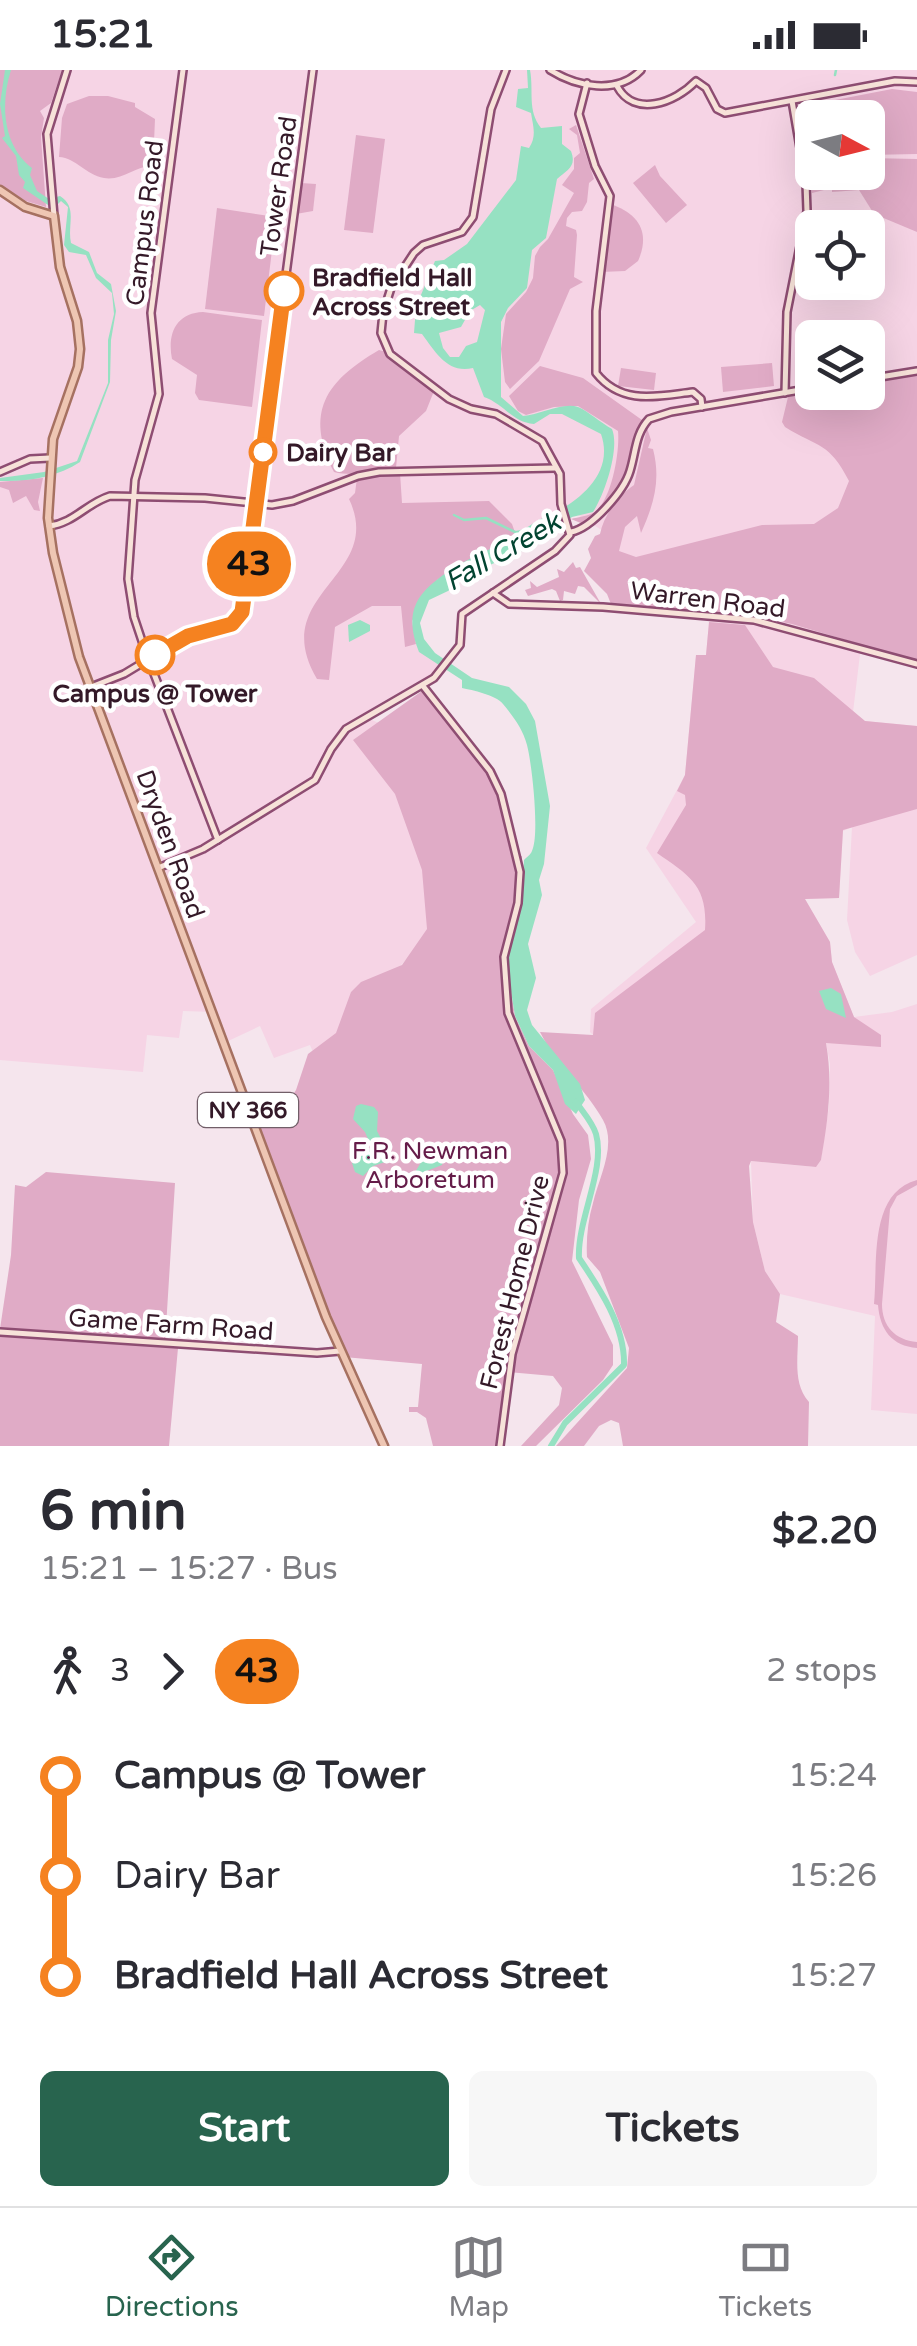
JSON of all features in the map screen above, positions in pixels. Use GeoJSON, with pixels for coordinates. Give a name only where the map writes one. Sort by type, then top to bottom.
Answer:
{"type":"FeatureCollection","features":[{"type":"Feature","properties":{"kind":"main road"},"geometry":{"type":"LineString","coordinates":[[0,190],[26,206],[56,236]]}},
{"type":"Feature","properties":{"kind":"main road"},"geometry":{"type":"LineString","coordinates":[[26,206],[53,212]]}},
{"type":"Feature","properties":{"kind":"main road","name":"Dryden Road"},"geometry":{"type":"LineString","coordinates":[[53,212],[62,277],[77,320],[80,349],[78,368],[55,427],[48,487],[49,526],[68,618],[340,1351],[384,1446]]}},
{"type":"Feature","properties":{"kind":"street"},"geometry":{"type":"LineString","coordinates":[[53,212],[47,134],[67,70]]}},
{"type":"Feature","properties":{"kind":"street","name":"Campus Road"},"geometry":{"type":"LineString","coordinates":[[183,70],[151,314],[159,394],[138,468],[129,588],[134,617],[218,840]]}},
{"type":"Feature","properties":{"kind":"street","name":"Tower Road"},"geometry":{"type":"LineString","coordinates":[[91,687],[124,674],[188,636],[232,624],[241,616],[312,70]]}},
{"type":"Feature","properties":{"kind":"street"},"geometry":{"type":"LineString","coordinates":[[506,70],[494,98],[474,216],[458,235],[427,243],[414,253],[391,288],[381,334],[390,354],[449,399],[496,414],[515,428],[536,435],[558,468],[562,508],[571,532]]}},
{"type":"Feature","properties":{"kind":"street"},"geometry":{"type":"LineString","coordinates":[[550,70],[587,83],[617,86],[641,70]]}},
{"type":"Feature","properties":{"kind":"street"},"geometry":{"type":"LineString","coordinates":[[617,86],[626,100],[645,106],[678,95],[696,81],[706,88],[716,109],[725,113],[901,80],[917,82]]}},
{"type":"Feature","properties":{"kind":"street"},"geometry":{"type":"LineString","coordinates":[[587,83],[580,114],[595,166],[610,196],[596,312],[596,373],[613,389],[637,397],[693,392],[702,407]]}},
{"type":"Feature","properties":{"kind":"street"},"geometry":{"type":"LineString","coordinates":[[785,393],[786,312],[807,211],[792,101]]}},
{"type":"Feature","properties":{"kind":"street"},"geometry":{"type":"LineString","coordinates":[[885,376],[917,371]]}},
{"type":"Feature","properties":{"kind":"street"},"geometry":{"type":"LineString","coordinates":[[158,868],[218,840],[315,780],[346,729],[436,675],[461,641],[462,614],[555,551],[571,532],[604,511],[626,480],[638,438],[649,419],[795,391]]}},
{"type":"Feature","properties":{"kind":"street"},"geometry":{"type":"LineString","coordinates":[[0,472],[30,459],[50,461]]}},
{"type":"Feature","properties":{"kind":"street"},"geometry":{"type":"LineString","coordinates":[[49,526],[68,522],[104,497],[206,498],[257,504],[288,502],[379,472],[558,468]]}},
{"type":"Feature","properties":{"kind":"street","name":"Warren Road"},"geometry":{"type":"LineString","coordinates":[[493,594],[506,604],[603,606],[751,620],[917,664]]}},
{"type":"Feature","properties":{"kind":"street","name":"Forest Home Drive"},"geometry":{"type":"LineString","coordinates":[[423,686],[490,771],[501,794],[520,872],[518,903],[504,957],[508,1013],[564,1154],[512,1354],[500,1446]]}},
{"type":"Feature","properties":{"kind":"street","name":"Game Farm Road"},"geometry":{"type":"LineString","coordinates":[[0,1332],[317,1353],[340,1351]]}},
{"type":"Feature","properties":{"kind":"shaded area"},"geometry":{"type":"Polygon","coordinates":[[[0,70],[917,70],[917,661],[861,646],[853,712],[865,721],[917,726],[917,955],[870,976],[855,952],[847,920],[852,827],[843,831],[839,898],[805,899],[830,942],[832,962],[854,1017],[917,1004],[917,1414],[871,1410],[875,1316],[780,1294],[765,1271],[753,1222],[751,1161],[815,1167],[821,1160],[829,1106],[826,1043],[594,1036],[590,1032],[591,1009],[696,922],[646,848],[685,775],[696,655],[706,655],[710,613],[611,604],[609,588],[619,541],[573,512],[424,599],[416,624],[422,642],[442,663],[430,678],[362,716],[425,742],[499,855],[339,1035],[313,1052],[310,1045],[274,1058],[260,1026],[226,1042],[214,1012],[183,1011],[179,1038],[147,1035],[143,1072],[0,1060],[0,70]]]}},
{"type":"Feature","properties":{"kind":"green space"},"geometry":{"type":"Polygon","coordinates":[[[0,70],[62,70],[51,103],[40,111],[44,118],[41,137],[46,207],[26,201],[0,185],[0,70]]]}},
{"type":"Feature","properties":{"kind":"green space"},"geometry":{"type":"Polygon","coordinates":[[[892,89],[917,92],[917,154],[885,155],[885,100],[835,100],[892,89]]]}},
{"type":"Feature","properties":{"kind":"green space"},"geometry":{"type":"Polygon","coordinates":[[[89,96],[135,103],[135,107],[155,119],[153,166],[104,178],[59,157],[67,104],[89,96]]]}},
{"type":"Feature","properties":{"kind":"green space"},"geometry":{"type":"Polygon","coordinates":[[[576,125],[594,179],[589,183],[582,211],[572,212],[566,226],[576,230],[574,277],[583,282],[570,289],[539,361],[510,389],[505,382],[501,349],[506,314],[526,292],[533,278],[535,256],[574,193],[562,185],[580,153],[577,135],[569,129],[576,125]]]}},
{"type":"Feature","properties":{"kind":"green space"},"geometry":{"type":"Polygon","coordinates":[[[356,135],[385,139],[373,233],[344,230],[356,135]]]}},
{"type":"Feature","properties":{"kind":"green space"},"geometry":{"type":"Polygon","coordinates":[[[885,158],[917,159],[917,232],[885,219],[885,210],[872,210],[859,190],[885,190],[885,158]]]}},
{"type":"Feature","properties":{"kind":"green space"},"geometry":{"type":"Polygon","coordinates":[[[655,165],[687,205],[666,223],[633,183],[655,165]]]}},
{"type":"Feature","properties":{"kind":"green space"},"geometry":{"type":"Polygon","coordinates":[[[301,183],[316,184],[313,211],[296,214],[301,183]]]}},
{"type":"Feature","properties":{"kind":"green space"},"geometry":{"type":"Polygon","coordinates":[[[610,204],[635,218],[642,233],[638,261],[625,271],[601,272],[610,204]]]}},
{"type":"Feature","properties":{"kind":"green space"},"geometry":{"type":"Polygon","coordinates":[[[217,208],[276,217],[264,316],[205,309],[217,208]]]}},
{"type":"Feature","properties":{"kind":"green space"},"geometry":{"type":"Polygon","coordinates":[[[203,312],[262,320],[252,407],[199,400],[195,393],[197,375],[172,359],[171,341],[176,326],[186,316],[203,312]]]}},
{"type":"Feature","properties":{"kind":"green space"},"geometry":{"type":"Polygon","coordinates":[[[379,350],[434,391],[426,411],[399,436],[396,468],[357,474],[334,472],[321,432],[325,400],[345,374],[379,350]]]}},
{"type":"Feature","properties":{"kind":"green space"},"geometry":{"type":"Polygon","coordinates":[[[772,363],[774,386],[723,392],[721,367],[772,363]]]}},
{"type":"Feature","properties":{"kind":"green space"},"geometry":{"type":"Polygon","coordinates":[[[540,366],[583,378],[642,420],[621,482],[607,502],[583,524],[571,519],[595,512],[606,497],[616,462],[618,431],[578,406],[554,407],[526,415],[518,411],[509,396],[540,366]]]}},
{"type":"Feature","properties":{"kind":"green space"},"geometry":{"type":"Polygon","coordinates":[[[621,368],[656,373],[654,390],[618,386],[621,368]]]}},
{"type":"Feature","properties":{"kind":"green space"},"geometry":{"type":"Polygon","coordinates":[[[917,375],[917,661],[752,616],[611,604],[607,594],[584,571],[595,536],[600,534],[618,499],[634,485],[647,428],[651,440],[648,448],[653,449],[656,471],[653,502],[641,533],[637,516],[625,527],[619,551],[636,557],[762,525],[814,524],[838,508],[849,481],[829,452],[785,427],[782,422],[788,397],[795,396],[795,410],[885,410],[885,380],[917,375]]]}},
{"type":"Feature","properties":{"kind":"green space"},"geometry":{"type":"Polygon","coordinates":[[[400,473],[402,503],[489,501],[512,524],[517,538],[437,580],[412,621],[416,644],[405,647],[401,606],[372,606],[335,627],[329,680],[317,679],[305,650],[306,626],[314,605],[352,548],[356,526],[349,499],[355,493],[357,478],[400,473]]]}},
{"type":"Feature","properties":{"kind":"green space"},"geometry":{"type":"Polygon","coordinates":[[[43,478],[40,511],[34,510],[26,496],[13,503],[9,490],[0,487],[0,482],[43,478]]]}},
{"type":"Feature","properties":{"kind":"green space"},"geometry":{"type":"Polygon","coordinates":[[[573,562],[576,568],[580,567],[601,604],[578,586],[575,594],[564,591],[560,601],[552,589],[528,596],[525,590],[531,588],[530,581],[537,587],[559,577],[557,569],[564,572],[573,562]]]}},
{"type":"Feature","properties":{"kind":"green space"},"geometry":{"type":"Polygon","coordinates":[[[709,622],[745,625],[773,667],[814,678],[865,721],[917,726],[917,809],[843,830],[839,898],[805,899],[830,942],[832,962],[854,1017],[881,1035],[881,1047],[826,1043],[829,1102],[821,1160],[816,1167],[751,1161],[749,1166],[753,1222],[765,1271],[780,1294],[776,1322],[798,1336],[798,1379],[809,1402],[808,1446],[623,1446],[619,1423],[611,1420],[599,1426],[584,1446],[556,1446],[627,1368],[629,1348],[600,1272],[587,1257],[590,1216],[608,1150],[607,1130],[540,1032],[593,1035],[595,1013],[705,930],[700,892],[657,853],[686,805],[685,795],[677,791],[685,775],[696,655],[706,655],[709,622]]]}},
{"type":"Feature","properties":{"kind":"green space","name":"F.R. Newman Arboretum"},"geometry":{"type":"Polygon","coordinates":[[[422,691],[489,775],[516,857],[522,856],[522,902],[506,961],[515,1016],[529,1046],[553,1070],[573,1114],[588,1135],[591,1159],[579,1200],[572,1261],[613,1345],[613,1365],[603,1380],[536,1446],[521,1446],[559,1405],[562,1388],[553,1376],[508,1372],[498,1446],[433,1446],[426,1418],[409,1412],[409,1407],[418,1407],[422,1364],[344,1357],[255,1120],[285,1106],[296,1090],[308,1054],[336,1033],[351,992],[361,982],[402,965],[427,929],[422,870],[395,794],[353,740],[422,691]]]}},
{"type":"Feature","properties":{"kind":"green space"},"geometry":{"type":"Polygon","coordinates":[[[46,1172],[175,1183],[165,1343],[0,1329],[11,1255],[15,1185],[26,1187],[46,1172]]]}},
{"type":"Feature","properties":{"kind":"green space"},"geometry":{"type":"Polygon","coordinates":[[[917,1180],[917,1185],[897,1196],[890,1209],[882,1304],[884,1319],[891,1330],[917,1342],[917,1348],[901,1344],[889,1335],[881,1322],[878,1305],[874,1304],[876,1251],[883,1214],[901,1187],[917,1180]]]}},
{"type":"Feature","properties":{"kind":"green space"},"geometry":{"type":"Polygon","coordinates":[[[0,1334],[178,1348],[169,1446],[0,1446],[0,1334]]]}},
{"type":"Feature","properties":{"kind":"water"},"geometry":{"type":"Polygon","coordinates":[[[5,70],[11,70],[5,110],[15,148],[32,168],[30,175],[37,191],[49,199],[60,196],[69,205],[71,243],[89,252],[97,273],[111,284],[116,311],[110,382],[80,462],[52,475],[0,481],[77,461],[108,383],[108,340],[114,314],[112,293],[96,278],[86,255],[69,252],[64,245],[68,207],[61,201],[48,205],[23,188],[25,182],[19,175],[16,156],[2,138],[5,136],[0,104],[5,70]]]}},
{"type":"Feature","properties":{"kind":"water"},"geometry":{"type":"Polygon","coordinates":[[[530,70],[532,108],[537,121],[541,128],[562,126],[562,144],[571,151],[573,161],[557,179],[546,238],[532,250],[527,288],[501,322],[501,397],[523,416],[565,406],[582,409],[612,429],[613,459],[593,512],[572,517],[531,547],[469,574],[429,600],[420,623],[424,639],[435,653],[472,678],[509,687],[526,704],[535,721],[550,806],[539,880],[542,895],[528,944],[536,978],[527,1010],[532,1025],[580,1084],[585,1100],[576,1114],[565,1104],[553,1070],[529,1046],[515,1016],[506,961],[522,902],[524,860],[535,839],[533,781],[525,739],[500,701],[462,688],[462,680],[419,652],[412,622],[416,604],[433,583],[475,556],[516,539],[515,531],[566,506],[589,488],[602,464],[601,434],[562,414],[550,414],[534,424],[520,420],[484,397],[473,368],[450,365],[422,334],[414,333],[416,307],[435,261],[444,260],[467,244],[516,180],[521,146],[529,148],[534,135],[531,113],[516,107],[518,89],[528,88],[530,70]],[[480,305],[470,311],[461,327],[439,333],[450,357],[459,357],[466,346],[477,342],[485,310],[480,305]]]}},
{"type":"Feature","properties":{"kind":"water"},"geometry":{"type":"Polygon","coordinates":[[[360,620],[370,625],[370,631],[349,642],[348,625],[360,620]]]}},
{"type":"Feature","properties":{"kind":"water"},"geometry":{"type":"Polygon","coordinates":[[[831,988],[841,994],[846,1018],[826,1009],[819,991],[831,988]]]}},
{"type":"Feature","properties":{"kind":"water"},"geometry":{"type":"Polygon","coordinates":[[[361,1104],[378,1112],[377,1131],[390,1156],[363,1176],[355,1172],[352,1163],[372,1148],[353,1119],[356,1106],[361,1104]]]}},
{"type":"Feature","properties":{"kind":"water"},"geometry":{"type":"Polygon","coordinates":[[[439,1150],[444,1156],[442,1165],[424,1172],[410,1184],[385,1188],[380,1182],[381,1175],[388,1171],[414,1174],[426,1154],[439,1150]]]}},
{"type":"Feature","properties":{"kind":"waterway"},"geometry":{"type":"LineString","coordinates":[[835,75],[836,70]]}},
{"type":"Feature","properties":{"kind":"waterway"},"geometry":{"type":"LineString","coordinates":[[454,515],[464,520],[486,518],[515,532]]}},
{"type":"Feature","properties":{"kind":"waterway","name":"Fall Creek"},"geometry":{"type":"LineString","coordinates":[[551,1446],[565,1423],[624,1365],[616,1322],[579,1258],[598,1148],[593,1126],[576,1102]]}},
{"type":"Feature","properties":{"kind":"bus line","name":"43"},"geometry":{"type":"LineString","coordinates":[[155,655],[188,636],[232,624],[242,612],[284,291]]}},
{"type":"Feature","properties":{"kind":"place","name":"Bradfield Hall Across Street"},"geometry":{"type":"Point","coordinates":[284,291]}},
{"type":"Feature","properties":{"kind":"place","name":"Dairy Bar"},"geometry":{"type":"Point","coordinates":[263,452]}},
{"type":"Feature","properties":{"kind":"place","name":"Campus @ Tower"},"geometry":{"type":"Point","coordinates":[155,655]}}]}
